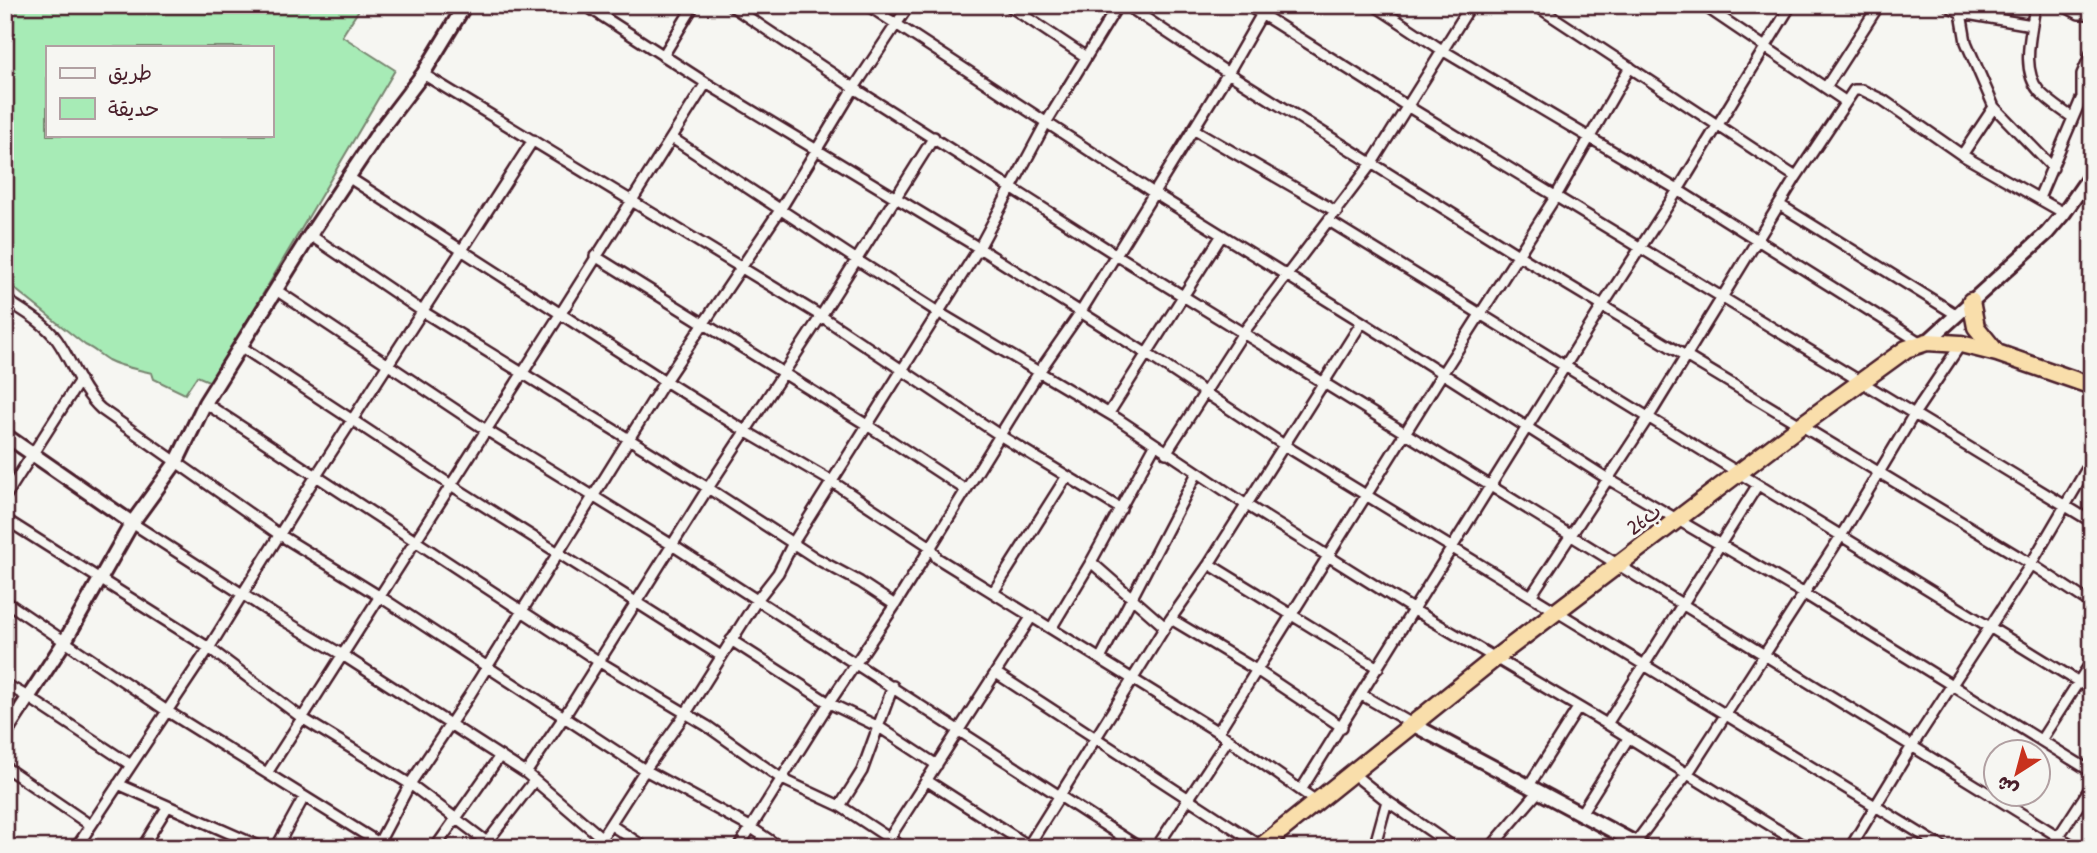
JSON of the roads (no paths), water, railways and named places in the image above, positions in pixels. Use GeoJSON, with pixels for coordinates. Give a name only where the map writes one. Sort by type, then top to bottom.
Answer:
{"type":"FeatureCollection","features":[{"type":"Feature","properties":{"kind":"highway"},"geometry":{"type":"LineString","coordinates":[[1971,301],[1976,327],[1997,353]]}},
{"type":"Feature","properties":{"kind":"highway"},"geometry":{"type":"LineString","coordinates":[[1924,343],[1961,344],[1997,353],[2092,386]]}},
{"type":"Feature","properties":{"kind":"highway","name":"26ب"},"geometry":{"type":"LineString","coordinates":[[1266,846],[1316,802],[1494,659],[1859,382],[1906,349],[1924,343]]}},
{"type":"Feature","properties":{"kind":"street"},"geometry":{"type":"LineString","coordinates":[[585,5],[706,83],[979,248],[1147,354],[1284,445],[1944,848]]}},
{"type":"Feature","properties":{"kind":"street"},"geometry":{"type":"LineString","coordinates":[[663,56],[694,5]]}},
{"type":"Feature","properties":{"kind":"street"},"geometry":{"type":"LineString","coordinates":[[730,5],[854,88],[1115,254],[2077,848]]}},
{"type":"Feature","properties":{"kind":"street"},"geometry":{"type":"LineString","coordinates":[[867,5],[1153,193],[1528,426],[1608,479],[1803,593],[2038,738]]}},
{"type":"Feature","properties":{"kind":"street"},"geometry":{"type":"LineString","coordinates":[[5,601],[167,711],[381,846],[410,784],[559,553],[665,381],[780,210],[854,88],[909,5]]}},
{"type":"Feature","properties":{"kind":"street"},"geometry":{"type":"LineString","coordinates":[[1008,5],[1086,57]]}},
{"type":"Feature","properties":{"kind":"street"},"geometry":{"type":"LineString","coordinates":[[595,848],[645,770],[686,713],[757,600],[779,573],[793,543],[831,481],[979,248],[1046,123],[1118,5]]}},
{"type":"Feature","properties":{"kind":"street"},"geometry":{"type":"LineString","coordinates":[[1126,5],[1228,73],[1518,255],[2031,564],[2092,604]]}},
{"type":"Feature","properties":{"kind":"street"},"geometry":{"type":"LineString","coordinates":[[1247,5],[1407,107],[2092,522]]}},
{"type":"Feature","properties":{"kind":"street"},"geometry":{"type":"LineString","coordinates":[[738,848],[829,703],[895,605],[1039,372],[1080,313],[1267,5]]}},
{"type":"Feature","properties":{"kind":"street"},"geometry":{"type":"LineString","coordinates":[[1374,5],[1442,50],[1590,136],[1924,343],[2047,233],[2092,173]]}},
{"type":"Feature","properties":{"kind":"street"},"geometry":{"type":"LineString","coordinates":[[1167,453],[1243,333],[1372,163],[1471,5]]}},
{"type":"Feature","properties":{"kind":"street"},"geometry":{"type":"LineString","coordinates":[[1703,5],[1845,101]]}},
{"type":"Feature","properties":{"kind":"street"},"geometry":{"type":"LineString","coordinates":[[1301,790],[1603,305],[1678,190],[1791,5]]}},
{"type":"Feature","properties":{"kind":"street"},"geometry":{"type":"LineString","coordinates":[[1826,87],[1879,5]]}},
{"type":"Feature","properties":{"kind":"street"},"geometry":{"type":"LineString","coordinates":[[2035,5],[2029,53],[2030,71],[2039,90],[2073,118]]}},
{"type":"Feature","properties":{"kind":"street"},"geometry":{"type":"LineString","coordinates":[[2062,5],[2079,14],[2092,14]]}},
{"type":"Feature","properties":{"kind":"street"},"geometry":{"type":"LineString","coordinates":[[1950,6],[1961,13],[2032,25]]}},
{"type":"Feature","properties":{"kind":"street"},"geometry":{"type":"LineString","coordinates":[[1539,7],[1796,177]]}},
{"type":"Feature","properties":{"kind":"street"},"geometry":{"type":"LineString","coordinates":[[5,733],[65,640],[132,523],[177,461],[205,403],[240,346],[348,177],[423,74],[458,8]]}},
{"type":"Feature","properties":{"kind":"street"},"geometry":{"type":"LineString","coordinates":[[1961,13],[1966,42],[1994,107],[2053,168]]}},
{"type":"Feature","properties":{"kind":"street"},"geometry":{"type":"LineString","coordinates":[[2039,198],[2082,97],[2082,74],[2092,51]]}},
{"type":"Feature","properties":{"kind":"street"},"geometry":{"type":"LineString","coordinates":[[1219,732],[1556,196],[1630,68]]}},
{"type":"Feature","properties":{"kind":"street"},"geometry":{"type":"LineString","coordinates":[[423,74],[821,316],[1001,436],[1121,509]]}},
{"type":"Feature","properties":{"kind":"street"},"geometry":{"type":"LineString","coordinates":[[267,774],[706,83]]}},
{"type":"Feature","properties":{"kind":"street"},"geometry":{"type":"LineString","coordinates":[[1531,596],[1854,90],[1862,90],[1883,100],[1962,155],[2064,213]]}},
{"type":"Feature","properties":{"kind":"street"},"geometry":{"type":"LineString","coordinates":[[1962,155],[1994,107]]}},
{"type":"Feature","properties":{"kind":"street"},"geometry":{"type":"LineString","coordinates":[[1193,130],[1337,212]]}},
{"type":"Feature","properties":{"kind":"street"},"geometry":{"type":"LineString","coordinates":[[526,773],[934,137]]}},
{"type":"Feature","properties":{"kind":"street"},"geometry":{"type":"LineString","coordinates":[[672,138],[938,312],[1109,413],[1197,473],[1413,610],[1629,737],[1807,848]]}},
{"type":"Feature","properties":{"kind":"street"},"geometry":{"type":"LineString","coordinates":[[76,848],[209,648],[316,476],[533,140]]}},
{"type":"Feature","properties":{"kind":"street"},"geometry":{"type":"LineString","coordinates":[[348,177],[665,381],[831,481],[931,547],[937,558],[1219,732],[1316,802]]}},
{"type":"Feature","properties":{"kind":"street"},"geometry":{"type":"LineString","coordinates":[[1780,205],[1957,315]]}},
{"type":"Feature","properties":{"kind":"street"},"geometry":{"type":"LineString","coordinates":[[1329,221],[2092,690]]}},
{"type":"Feature","properties":{"kind":"street"},"geometry":{"type":"LineString","coordinates":[[1109,413],[1222,234]]}},
{"type":"Feature","properties":{"kind":"street"},"geometry":{"type":"LineString","coordinates":[[310,235],[422,311],[895,605]]}},
{"type":"Feature","properties":{"kind":"street"},"geometry":{"type":"LineString","coordinates":[[595,256],[867,425],[966,491]]}},
{"type":"Feature","properties":{"kind":"street"},"geometry":{"type":"LineString","coordinates":[[276,290],[486,430],[672,545],[1140,848]]}},
{"type":"Feature","properties":{"kind":"street"},"geometry":{"type":"LineString","coordinates":[[5,299],[50,331],[66,354],[90,399],[101,409],[280,535],[379,596],[645,770],[750,827],[782,848]]}},
{"type":"Feature","properties":{"kind":"street"},"geometry":{"type":"LineString","coordinates":[[926,780],[1029,847],[1168,623],[1209,564],[1362,322]]}},
{"type":"Feature","properties":{"kind":"street"},"geometry":{"type":"LineString","coordinates":[[1362,695],[1638,846],[1841,536],[1914,414],[1961,344]]}},
{"type":"Feature","properties":{"kind":"street"},"geometry":{"type":"LineString","coordinates":[[240,346],[451,485],[721,656]]}},
{"type":"Feature","properties":{"kind":"street"},"geometry":{"type":"LineString","coordinates":[[5,498],[79,380]]}},
{"type":"Feature","properties":{"kind":"street"},"geometry":{"type":"LineString","coordinates":[[205,403],[598,660],[707,726],[782,779],[840,806],[904,848]]}},
{"type":"Feature","properties":{"kind":"street"},"geometry":{"type":"LineString","coordinates":[[5,435],[132,523],[526,773],[602,838]]}},
{"type":"Feature","properties":{"kind":"street"},"geometry":{"type":"LineString","coordinates":[[1052,627],[1155,445]]}},
{"type":"Feature","properties":{"kind":"street"},"geometry":{"type":"LineString","coordinates":[[1850,848],[1912,746],[2031,564],[2092,460]]}},
{"type":"Feature","properties":{"kind":"street"},"geometry":{"type":"LineString","coordinates":[[1101,657],[1197,473]]}},
{"type":"Feature","properties":{"kind":"street"},"geometry":{"type":"LineString","coordinates":[[994,591],[1067,477]]}},
{"type":"Feature","properties":{"kind":"street"},"geometry":{"type":"LineString","coordinates":[[1607,724],[1757,486]]}},
{"type":"Feature","properties":{"kind":"street"},"geometry":{"type":"LineString","coordinates":[[5,519],[209,648],[302,718],[410,784],[491,845],[534,781]]}},
{"type":"Feature","properties":{"kind":"street"},"geometry":{"type":"LineString","coordinates":[[1091,562],[1132,598],[1168,623],[1258,671],[1342,727]]}},
{"type":"Feature","properties":{"kind":"street"},"geometry":{"type":"LineString","coordinates":[[1209,564],[1378,668]]}},
{"type":"Feature","properties":{"kind":"street"},"geometry":{"type":"LineString","coordinates":[[883,848],[1032,616]]}},
{"type":"Feature","properties":{"kind":"street"},"geometry":{"type":"LineString","coordinates":[[731,640],[829,703],[879,727],[937,765]]}},
{"type":"Feature","properties":{"kind":"street"},"geometry":{"type":"LineString","coordinates":[[2042,738],[2092,661]]}},
{"type":"Feature","properties":{"kind":"street"},"geometry":{"type":"LineString","coordinates":[[996,673],[1266,846]]}},
{"type":"Feature","properties":{"kind":"street"},"geometry":{"type":"LineString","coordinates":[[5,684],[29,696],[131,765]]}},
{"type":"Feature","properties":{"kind":"street"},"geometry":{"type":"LineString","coordinates":[[840,806],[862,771],[893,687]]}},
{"type":"Feature","properties":{"kind":"street"},"geometry":{"type":"LineString","coordinates":[[1490,848],[1533,790],[1578,708]]}},
{"type":"Feature","properties":{"kind":"street"},"geometry":{"type":"LineString","coordinates":[[1580,816],[1629,737]]}},
{"type":"Feature","properties":{"kind":"street"},"geometry":{"type":"LineString","coordinates":[[1157,847],[1228,739]]}},
{"type":"Feature","properties":{"kind":"street"},"geometry":{"type":"LineString","coordinates":[[2052,747],[2092,772]]}},
{"type":"Feature","properties":{"kind":"street"},"geometry":{"type":"LineString","coordinates":[[435,848],[500,756]]}},
{"type":"Feature","properties":{"kind":"street"},"geometry":{"type":"LineString","coordinates":[[5,767],[90,825]]}},
{"type":"Feature","properties":{"kind":"street"},"geometry":{"type":"LineString","coordinates":[[1352,773],[1455,848]]}},
{"type":"Feature","properties":{"kind":"street"},"geometry":{"type":"LineString","coordinates":[[118,784],[263,848]]}},
{"type":"Feature","properties":{"kind":"street"},"geometry":{"type":"LineString","coordinates":[[2051,848],[2092,785]]}},
{"type":"Feature","properties":{"kind":"street"},"geometry":{"type":"LineString","coordinates":[[276,848],[304,797]]}},
{"type":"Feature","properties":{"kind":"street"},"geometry":{"type":"LineString","coordinates":[[1374,848],[1387,801]]}},
{"type":"Feature","properties":{"kind":"street"},"geometry":{"type":"LineString","coordinates":[[142,848],[168,806]]}},
{"type":"Feature","properties":{"kind":"street"},"geometry":{"type":"LineString","coordinates":[[611,825],[646,848]]}},
{"type":"Feature","properties":{"kind":"street"},"geometry":{"type":"LineString","coordinates":[[1786,848],[1791,838]]}}]}
